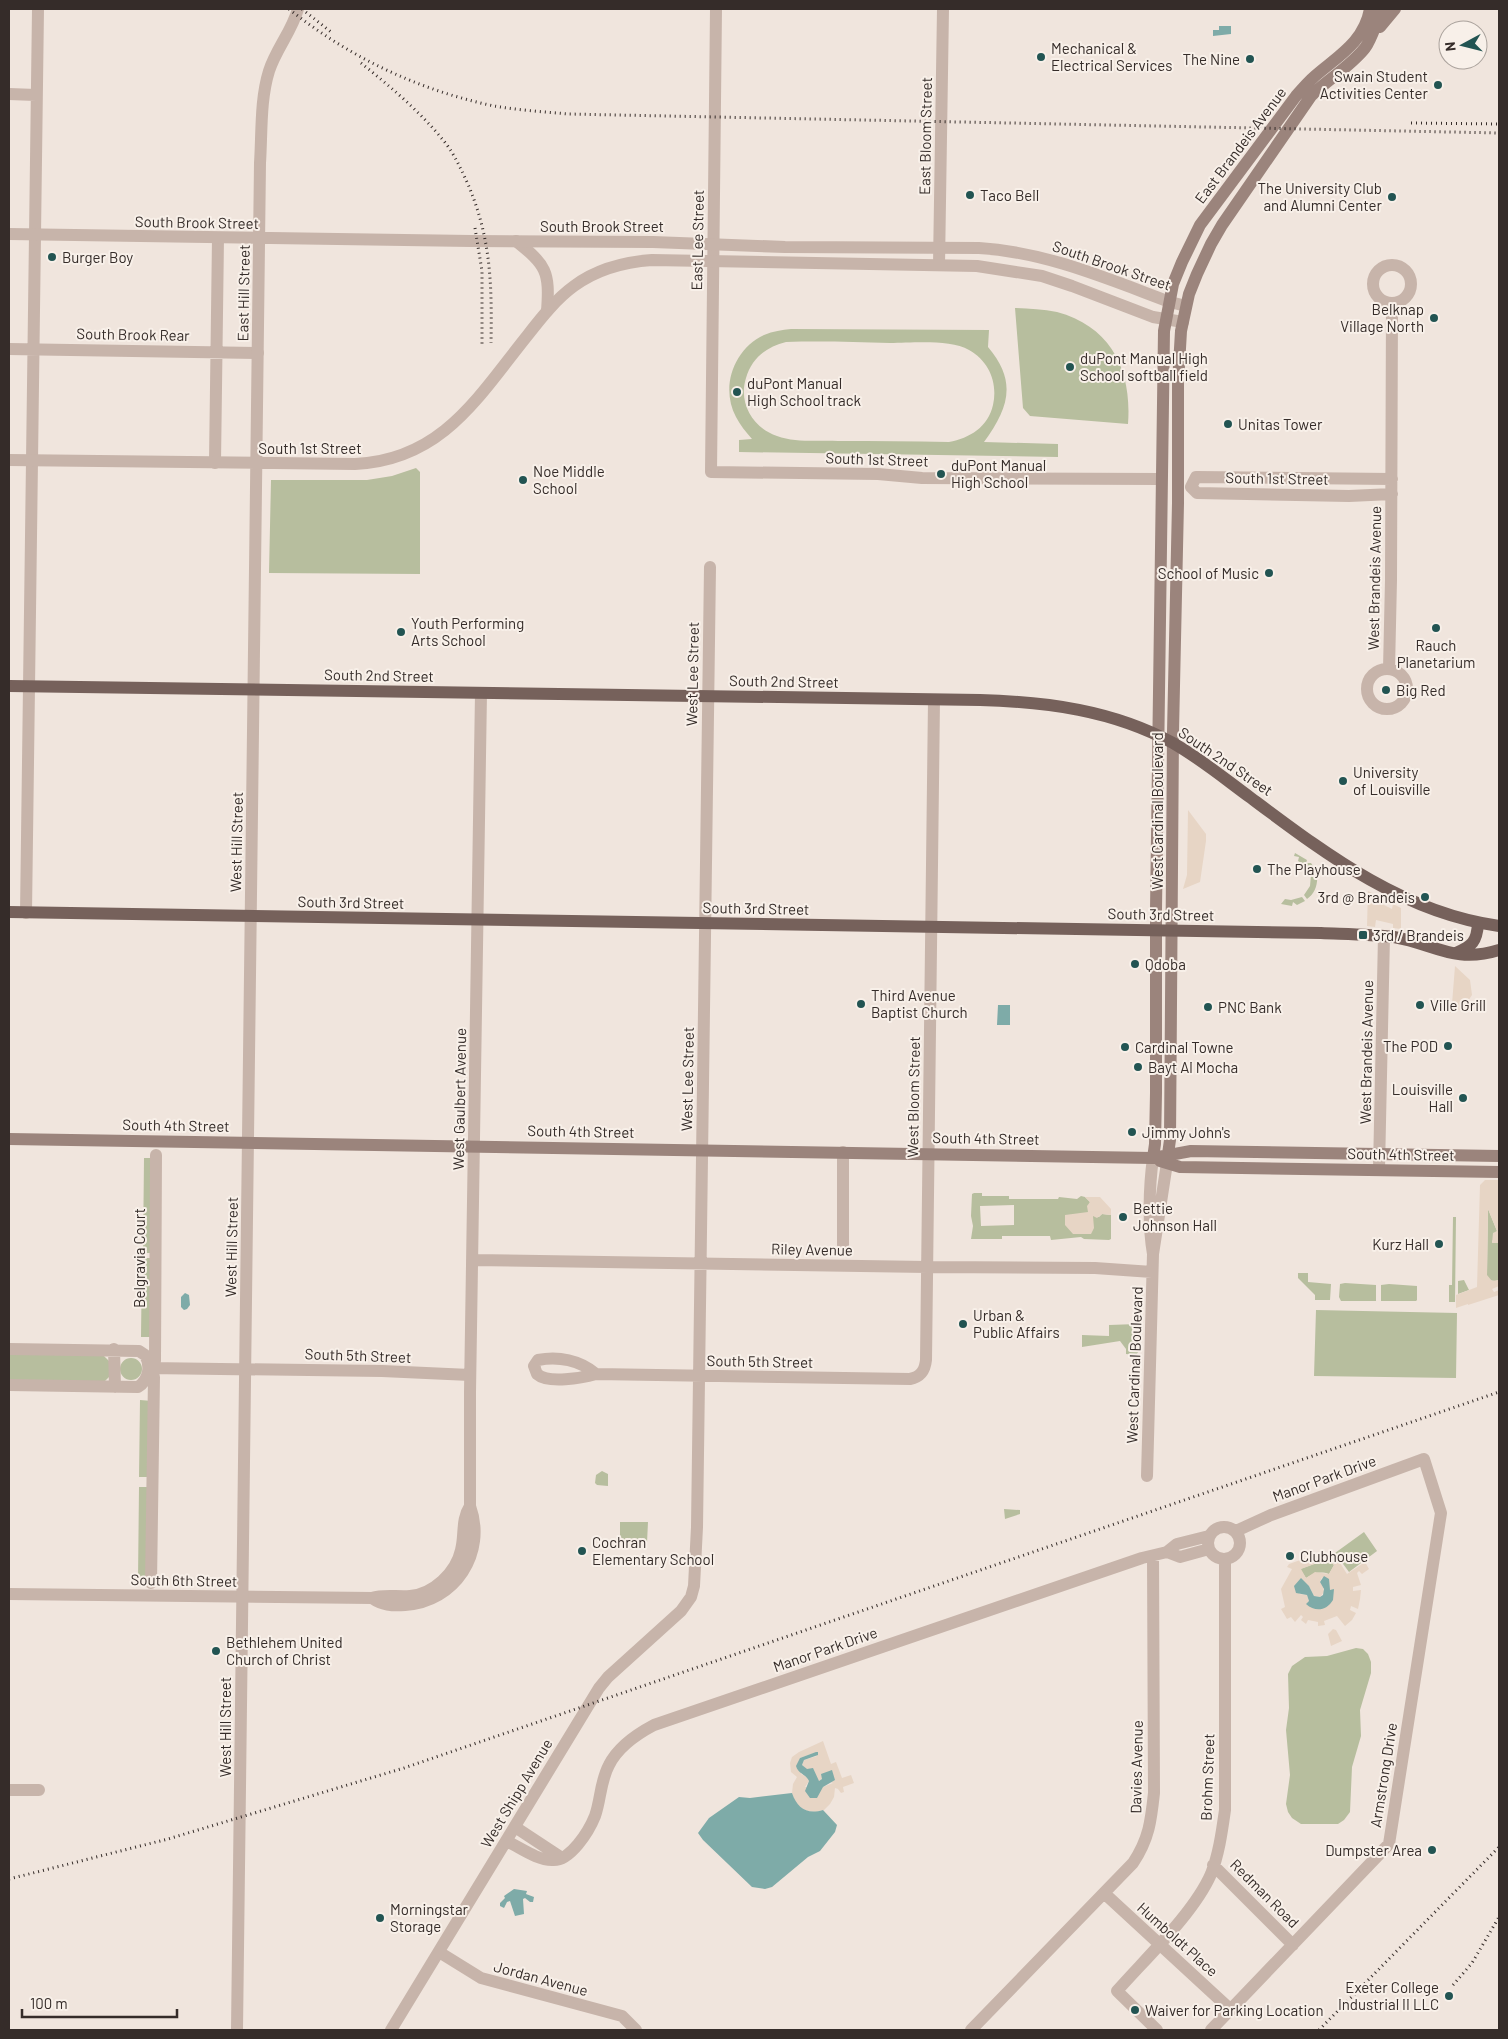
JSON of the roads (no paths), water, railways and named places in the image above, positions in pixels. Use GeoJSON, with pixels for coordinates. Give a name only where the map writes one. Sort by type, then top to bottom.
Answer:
{"type":"FeatureCollection","features":[{"type":"Feature","properties":{"kind":"main road","name":"East Brandeis Avenue"},"geometry":{"type":"LineString","coordinates":[[1166,320],[1173,284],[1200,225],[1296,96],[1314,77],[1346,52],[1358,38],[1367,21],[1370,9]]}},
{"type":"Feature","properties":{"kind":"main road","name":"East Brandeis Avenue"},"geometry":{"type":"LineString","coordinates":[[1183,322],[1196,274],[1222,225],[1304,106],[1320,87],[1355,59],[1368,43],[1383,9]]}},
{"type":"Feature","properties":{"kind":"main road"},"geometry":{"type":"LineString","coordinates":[[1368,43],[1394,9]]}},
{"type":"Feature","properties":{"kind":"main road","name":"West Cardinal Boulevard"},"geometry":{"type":"LineString","coordinates":[[1153,1158],[1156,1093],[1161,483],[1166,320]]}},
{"type":"Feature","properties":{"kind":"main road","name":"West Cardinal Boulevard"},"geometry":{"type":"LineString","coordinates":[[1168,1158],[1173,930],[1173,743],[1185,487],[1178,383],[1183,322]]}},
{"type":"Feature","properties":{"kind":"main road","name":"South 2nd Street"},"geometry":{"type":"LineString","coordinates":[[9,686],[708,696],[1042,703],[1104,716],[1129,724],[1173,743],[1203,762],[1256,802],[1363,876],[1398,896],[1434,911],[1478,923],[1499,926]]}},
{"type":"Feature","properties":{"kind":"main road","name":"South 3rd Street"},"geometry":{"type":"LineString","coordinates":[[9,912],[1321,932],[1397,938],[1453,954],[1473,955],[1498,951]]}},
{"type":"Feature","properties":{"kind":"main road"},"geometry":{"type":"LineString","coordinates":[[1453,954],[1474,942],[1478,936],[1478,923]]}},
{"type":"Feature","properties":{"kind":"main road","name":"South 4th Street"},"geometry":{"type":"LineString","coordinates":[[9,1139],[1153,1158],[1168,1158],[1191,1151],[1499,1156]]}},
{"type":"Feature","properties":{"kind":"main road","name":"South 4th Street"},"geometry":{"type":"LineString","coordinates":[[1168,1158],[1180,1167],[1499,1172]]}},
{"type":"Feature","properties":{"kind":"street"},"geometry":{"type":"LineString","coordinates":[[26,912],[38,9]]}},
{"type":"Feature","properties":{"kind":"street","name":"East Hill Street"},"geometry":{"type":"LineString","coordinates":[[256,464],[260,163],[265,88],[274,58],[295,20],[298,9]]}},
{"type":"Feature","properties":{"kind":"street","name":"East Lee Street"},"geometry":{"type":"LineString","coordinates":[[711,472],[716,9]]}},
{"type":"Feature","properties":{"kind":"street","name":"East Bloom Street"},"geometry":{"type":"LineString","coordinates":[[939,264],[943,9]]}},
{"type":"Feature","properties":{"kind":"street"},"geometry":{"type":"LineString","coordinates":[[9,94],[36,95]]}},
{"type":"Feature","properties":{"kind":"street","name":"South Brook Street"},"geometry":{"type":"LineString","coordinates":[[9,234],[713,244],[785,247],[987,248],[1040,257],[1078,268],[1170,302],[1186,306]]}},
{"type":"Feature","properties":{"kind":"street"},"geometry":{"type":"LineString","coordinates":[[215,463],[218,238]]}},
{"type":"Feature","properties":{"kind":"street"},"geometry":{"type":"LineString","coordinates":[[516,241],[539,261],[546,272],[549,290],[547,311]]}},
{"type":"Feature","properties":{"kind":"street","name":"South 1st Street"},"geometry":{"type":"LineString","coordinates":[[9,460],[366,464],[396,458],[440,436],[460,418],[547,311],[578,283],[594,274],[620,264],[652,260],[713,261]]}},
{"type":"Feature","properties":{"kind":"street"},"geometry":{"type":"LineString","coordinates":[[713,261],[977,266],[1042,276],[1166,320],[1183,322]]}},
{"type":"Feature","properties":{"kind":"street"},"geometry":{"type":"LineString","coordinates":[[1392,304],[1392,487]]}},
{"type":"Feature","properties":{"kind":"street","name":"South Brook Rear"},"geometry":{"type":"LineString","coordinates":[[9,349],[258,353]]}},
{"type":"Feature","properties":{"kind":"street","name":"West Hill Street"},"geometry":{"type":"LineString","coordinates":[[237,2030],[256,464]]}},
{"type":"Feature","properties":{"kind":"street","name":"South 1st Street"},"geometry":{"type":"LineString","coordinates":[[711,472],[878,474],[922,478],[1161,483],[1185,487],[1196,477],[1392,487]]}},
{"type":"Feature","properties":{"kind":"street","name":"West Brandeis Avenue"},"geometry":{"type":"LineString","coordinates":[[1389,669],[1392,487]]}},
{"type":"Feature","properties":{"kind":"street","name":"West Lee Street"},"geometry":{"type":"LineString","coordinates":[[693,1592],[697,1527],[710,567]]}},
{"type":"Feature","properties":{"kind":"street","name":"West Gaulbert Avenue"},"geometry":{"type":"LineString","coordinates":[[365,1598],[381,1604],[414,1604],[430,1600],[451,1588],[462,1574],[471,1552],[474,1532],[473,1514],[470,1506],[470,1376],[481,693]]}},
{"type":"Feature","properties":{"kind":"street","name":"West Bloom Street"},"geometry":{"type":"LineString","coordinates":[[922,1373],[926,1360],[934,700]]}},
{"type":"Feature","properties":{"kind":"street","name":"West Brandeis Avenue"},"geometry":{"type":"LineString","coordinates":[[1379,1169],[1384,936]]}},
{"type":"Feature","properties":{"kind":"street"},"geometry":{"type":"LineString","coordinates":[[843,1152],[843,1245]]}},
{"type":"Feature","properties":{"kind":"street","name":"Belgravia Court"},"geometry":{"type":"LineString","coordinates":[[151,1583],[156,1155]]}},
{"type":"Feature","properties":{"kind":"street","name":"West Cardinal Boulevard"},"geometry":{"type":"LineString","coordinates":[[1153,1158],[1151,1171],[1150,1238],[1153,1254]]}},
{"type":"Feature","properties":{"kind":"street","name":"West Cardinal Boulevard"},"geometry":{"type":"LineString","coordinates":[[1147,1476],[1153,1254],[1168,1158]]}},
{"type":"Feature","properties":{"kind":"street","name":"Riley Avenue"},"geometry":{"type":"LineString","coordinates":[[472,1260],[1096,1268],[1152,1272]]}},
{"type":"Feature","properties":{"kind":"street"},"geometry":{"type":"LineString","coordinates":[[9,1349],[114,1349],[139,1351],[147,1357],[152,1369],[144,1382],[138,1387],[9,1385]]}},
{"type":"Feature","properties":{"kind":"street"},"geometry":{"type":"LineString","coordinates":[[114,1349],[115,1387]]}},
{"type":"Feature","properties":{"kind":"street","name":"South 5th Street"},"geometry":{"type":"LineString","coordinates":[[152,1369],[382,1371],[470,1376]]}},
{"type":"Feature","properties":{"kind":"street","name":"South 5th Street"},"geometry":{"type":"LineString","coordinates":[[596,1374],[910,1379],[918,1377],[922,1373]]}},
{"type":"Feature","properties":{"kind":"street","name":"Manor Park Drive"},"geometry":{"type":"LineString","coordinates":[[562,1858],[585,1837],[596,1815],[602,1781],[610,1763],[634,1737],[654,1725],[1167,1552],[1177,1544],[1209,1543],[1218,1527],[1230,1527],[1236,1531],[1271,1515],[1424,1459]]}},
{"type":"Feature","properties":{"kind":"street","name":"Armstrong Drive"},"geometry":{"type":"LineString","coordinates":[[1212,2030],[1389,1844],[1441,1513],[1424,1459]]}},
{"type":"Feature","properties":{"kind":"street"},"geometry":{"type":"LineString","coordinates":[[1209,1543],[1218,1558],[1224,1559],[1236,1554],[1240,1549],[1241,1542],[1236,1531]]}},
{"type":"Feature","properties":{"kind":"street","name":"Davies Avenue"},"geometry":{"type":"LineString","coordinates":[[971,2030],[1132,1863],[1143,1847],[1151,1824],[1154,1793],[1153,1556]]}},
{"type":"Feature","properties":{"kind":"street","name":"Brohm Street"},"geometry":{"type":"LineString","coordinates":[[1157,2030],[1117,1991],[1198,1897],[1213,1865],[1220,1842],[1225,1810],[1224,1559]]}},
{"type":"Feature","properties":{"kind":"street","name":"West Shipp Avenue"},"geometry":{"type":"LineString","coordinates":[[392,2030],[599,1688],[608,1677],[681,1611],[693,1592]]}},
{"type":"Feature","properties":{"kind":"street","name":"South 6th Street"},"geometry":{"type":"LineString","coordinates":[[9,1594],[365,1598]]}},
{"type":"Feature","properties":{"kind":"street"},"geometry":{"type":"LineString","coordinates":[[9,1790],[39,1790]]}},
{"type":"Feature","properties":{"kind":"street"},"geometry":{"type":"LineString","coordinates":[[515,1827],[562,1858]]}},
{"type":"Feature","properties":{"kind":"street"},"geometry":{"type":"LineString","coordinates":[[506,1841],[552,1861],[562,1858]]}},
{"type":"Feature","properties":{"kind":"street","name":"Redman Road"},"geometry":{"type":"LineString","coordinates":[[1213,1865],[1293,1945]]}},
{"type":"Feature","properties":{"kind":"street","name":"Humboldt Place"},"geometry":{"type":"LineString","coordinates":[[1104,1892],[1231,2010]]}},
{"type":"Feature","properties":{"kind":"street","name":"Jordan Avenue"},"geometry":{"type":"LineString","coordinates":[[439,1952],[481,1978],[622,2016],[636,2030]]}},
{"type":"Feature","properties":{"kind":"water"},"geometry":{"type":"Polygon","coordinates":[[[1219,26],[1231,26],[1231,34],[1213,36],[1213,30],[1219,30],[1219,26]]]}},
{"type":"Feature","properties":{"kind":"water"},"geometry":{"type":"Polygon","coordinates":[[[998,1005],[1010,1005],[1010,1025],[997,1025],[998,1005]]]}},
{"type":"Feature","properties":{"kind":"water"},"geometry":{"type":"Polygon","coordinates":[[[185,1293],[189,1295],[190,1305],[184,1310],[181,1307],[181,1297],[185,1293]]]}},
{"type":"Feature","properties":{"kind":"water"},"geometry":{"type":"Polygon","coordinates":[[[1324,1576],[1329,1579],[1330,1590],[1334,1589],[1333,1600],[1324,1608],[1314,1609],[1306,1604],[1309,1601],[1307,1595],[1296,1593],[1294,1586],[1301,1578],[1309,1586],[1314,1596],[1320,1597],[1323,1595],[1324,1589],[1320,1582],[1324,1576]]]}},
{"type":"Feature","properties":{"kind":"water"},"geometry":{"type":"Polygon","coordinates":[[[818,1752],[818,1755],[804,1760],[802,1765],[807,1769],[813,1768],[819,1781],[822,1779],[821,1774],[832,1770],[835,1780],[823,1787],[817,1798],[810,1798],[805,1791],[809,1781],[798,1771],[796,1766],[800,1758],[818,1752]]]}},
{"type":"Feature","properties":{"kind":"water"},"geometry":{"type":"Polygon","coordinates":[[[792,1793],[797,1803],[803,1809],[812,1812],[823,1810],[837,1825],[835,1832],[820,1851],[808,1857],[772,1887],[765,1889],[752,1887],[698,1833],[709,1818],[739,1797],[750,1798],[792,1793]]]}},
{"type":"Feature","properties":{"kind":"water"},"geometry":{"type":"Polygon","coordinates":[[[514,1889],[527,1891],[526,1894],[534,1897],[533,1902],[525,1898],[523,1899],[524,1914],[515,1916],[510,1901],[507,1902],[504,1908],[500,1906],[500,1903],[505,1898],[504,1896],[514,1889]]]}},
{"type":"Feature","properties":{"kind":"railway"},"geometry":{"type":"LineString","coordinates":[[289,9],[360,57],[412,81],[466,99],[494,106],[531,111],[569,114],[1499,133]]}},
{"type":"Feature","properties":{"kind":"railway"},"geometry":{"type":"LineString","coordinates":[[302,9],[331,32]]}},
{"type":"Feature","properties":{"kind":"railway"},"geometry":{"type":"LineString","coordinates":[[361,63],[396,92],[428,123],[450,149],[465,177],[481,222],[488,261],[491,301],[491,343]]}},
{"type":"Feature","properties":{"kind":"railway"},"geometry":{"type":"LineString","coordinates":[[1411,123],[1499,124]]}},
{"type":"Feature","properties":{"kind":"railway"},"geometry":{"type":"LineString","coordinates":[[475,228],[482,271],[482,344]]}},
{"type":"Feature","properties":{"kind":"railway"},"geometry":{"type":"LineString","coordinates":[[9,1879],[168,1839],[404,1768],[1499,1392]]}},
{"type":"Feature","properties":{"kind":"railway"},"geometry":{"type":"LineString","coordinates":[[1319,2030],[1499,1847]]}},
{"type":"Feature","properties":{"kind":"railway"},"geometry":{"type":"LineString","coordinates":[[1453,1985],[1472,1963],[1499,1917]]}},
{"type":"Feature","properties":{"kind":"place","name":"Mechanical & Electrical Services"},"geometry":{"type":"Point","coordinates":[1041,57]}},
{"type":"Feature","properties":{"kind":"place","name":"The Nine"},"geometry":{"type":"Point","coordinates":[1250,59]}},
{"type":"Feature","properties":{"kind":"place","name":"Swain Student Activities Center"},"geometry":{"type":"Point","coordinates":[1438,85]}},
{"type":"Feature","properties":{"kind":"place","name":"Taco Bell"},"geometry":{"type":"Point","coordinates":[970,195]}},
{"type":"Feature","properties":{"kind":"place","name":"The University Club and Alumni Center"},"geometry":{"type":"Point","coordinates":[1392,197]}},
{"type":"Feature","properties":{"kind":"place","name":"Burger Boy"},"geometry":{"type":"Point","coordinates":[52,257]}},
{"type":"Feature","properties":{"kind":"place","name":"Belknap Village North"},"geometry":{"type":"Point","coordinates":[1434,318]}},
{"type":"Feature","properties":{"kind":"place","name":"duPont Manual High School softball field"},"geometry":{"type":"Point","coordinates":[1070,367]}},
{"type":"Feature","properties":{"kind":"place","name":"duPont Manual High School track"},"geometry":{"type":"Point","coordinates":[737,392]}},
{"type":"Feature","properties":{"kind":"place","name":"Unitas Tower"},"geometry":{"type":"Point","coordinates":[1228,424]}},
{"type":"Feature","properties":{"kind":"place","name":"duPont Manual High School"},"geometry":{"type":"Point","coordinates":[941,474]}},
{"type":"Feature","properties":{"kind":"place","name":"Noe Middle School"},"geometry":{"type":"Point","coordinates":[523,480]}},
{"type":"Feature","properties":{"kind":"place","name":"School of Music"},"geometry":{"type":"Point","coordinates":[1269,573]}},
{"type":"Feature","properties":{"kind":"place","name":"Rauch Planetarium"},"geometry":{"type":"Point","coordinates":[1436,628]}},
{"type":"Feature","properties":{"kind":"place","name":"Youth Performing Arts School"},"geometry":{"type":"Point","coordinates":[401,632]}},
{"type":"Feature","properties":{"kind":"place","name":"Big Red"},"geometry":{"type":"Point","coordinates":[1386,690]}},
{"type":"Feature","properties":{"kind":"place","name":"University of Louisville"},"geometry":{"type":"Point","coordinates":[1343,781]}},
{"type":"Feature","properties":{"kind":"place","name":"The Playhouse"},"geometry":{"type":"Point","coordinates":[1257,869]}},
{"type":"Feature","properties":{"kind":"place","name":"3rd @ Brandeis"},"geometry":{"type":"Point","coordinates":[1425,897]}},
{"type":"Feature","properties":{"kind":"place","name":"3rd / Brandeis"},"geometry":{"type":"Point","coordinates":[1363,935]}},
{"type":"Feature","properties":{"kind":"place","name":"Qdoba"},"geometry":{"type":"Point","coordinates":[1135,964]}},
{"type":"Feature","properties":{"kind":"place","name":"Third Avenue Baptist Church"},"geometry":{"type":"Point","coordinates":[861,1004]}},
{"type":"Feature","properties":{"kind":"place","name":"Ville Grill"},"geometry":{"type":"Point","coordinates":[1420,1005]}},
{"type":"Feature","properties":{"kind":"place","name":"PNC Bank"},"geometry":{"type":"Point","coordinates":[1208,1007]}},
{"type":"Feature","properties":{"kind":"place","name":"The POD"},"geometry":{"type":"Point","coordinates":[1448,1046]}},
{"type":"Feature","properties":{"kind":"place","name":"Cardinal Towne"},"geometry":{"type":"Point","coordinates":[1125,1047]}},
{"type":"Feature","properties":{"kind":"place","name":"Bayt Al Mocha"},"geometry":{"type":"Point","coordinates":[1138,1067]}},
{"type":"Feature","properties":{"kind":"place","name":"Louisville Hall"},"geometry":{"type":"Point","coordinates":[1463,1098]}},
{"type":"Feature","properties":{"kind":"place","name":"Jimmy John's"},"geometry":{"type":"Point","coordinates":[1132,1132]}},
{"type":"Feature","properties":{"kind":"place","name":"Bettie Johnson Hall"},"geometry":{"type":"Point","coordinates":[1123,1217]}},
{"type":"Feature","properties":{"kind":"place","name":"Kurz Hall"},"geometry":{"type":"Point","coordinates":[1439,1244]}},
{"type":"Feature","properties":{"kind":"place","name":"Urban & Public Affairs"},"geometry":{"type":"Point","coordinates":[963,1324]}},
{"type":"Feature","properties":{"kind":"place","name":"Cochran Elementary School"},"geometry":{"type":"Point","coordinates":[582,1551]}},
{"type":"Feature","properties":{"kind":"place","name":"Clubhouse"},"geometry":{"type":"Point","coordinates":[1290,1556]}},
{"type":"Feature","properties":{"kind":"place","name":"Bethlehem United Church of Christ"},"geometry":{"type":"Point","coordinates":[216,1651]}},
{"type":"Feature","properties":{"kind":"place","name":"Dumpster Area"},"geometry":{"type":"Point","coordinates":[1432,1850]}},
{"type":"Feature","properties":{"kind":"place","name":"Morningstar Storage"},"geometry":{"type":"Point","coordinates":[380,1918]}},
{"type":"Feature","properties":{"kind":"place","name":"Exeter College Industrial II LLC"},"geometry":{"type":"Point","coordinates":[1449,1996]}},
{"type":"Feature","properties":{"kind":"place","name":"Waiver for Parking Location"},"geometry":{"type":"Point","coordinates":[1135,2010]}}]}
